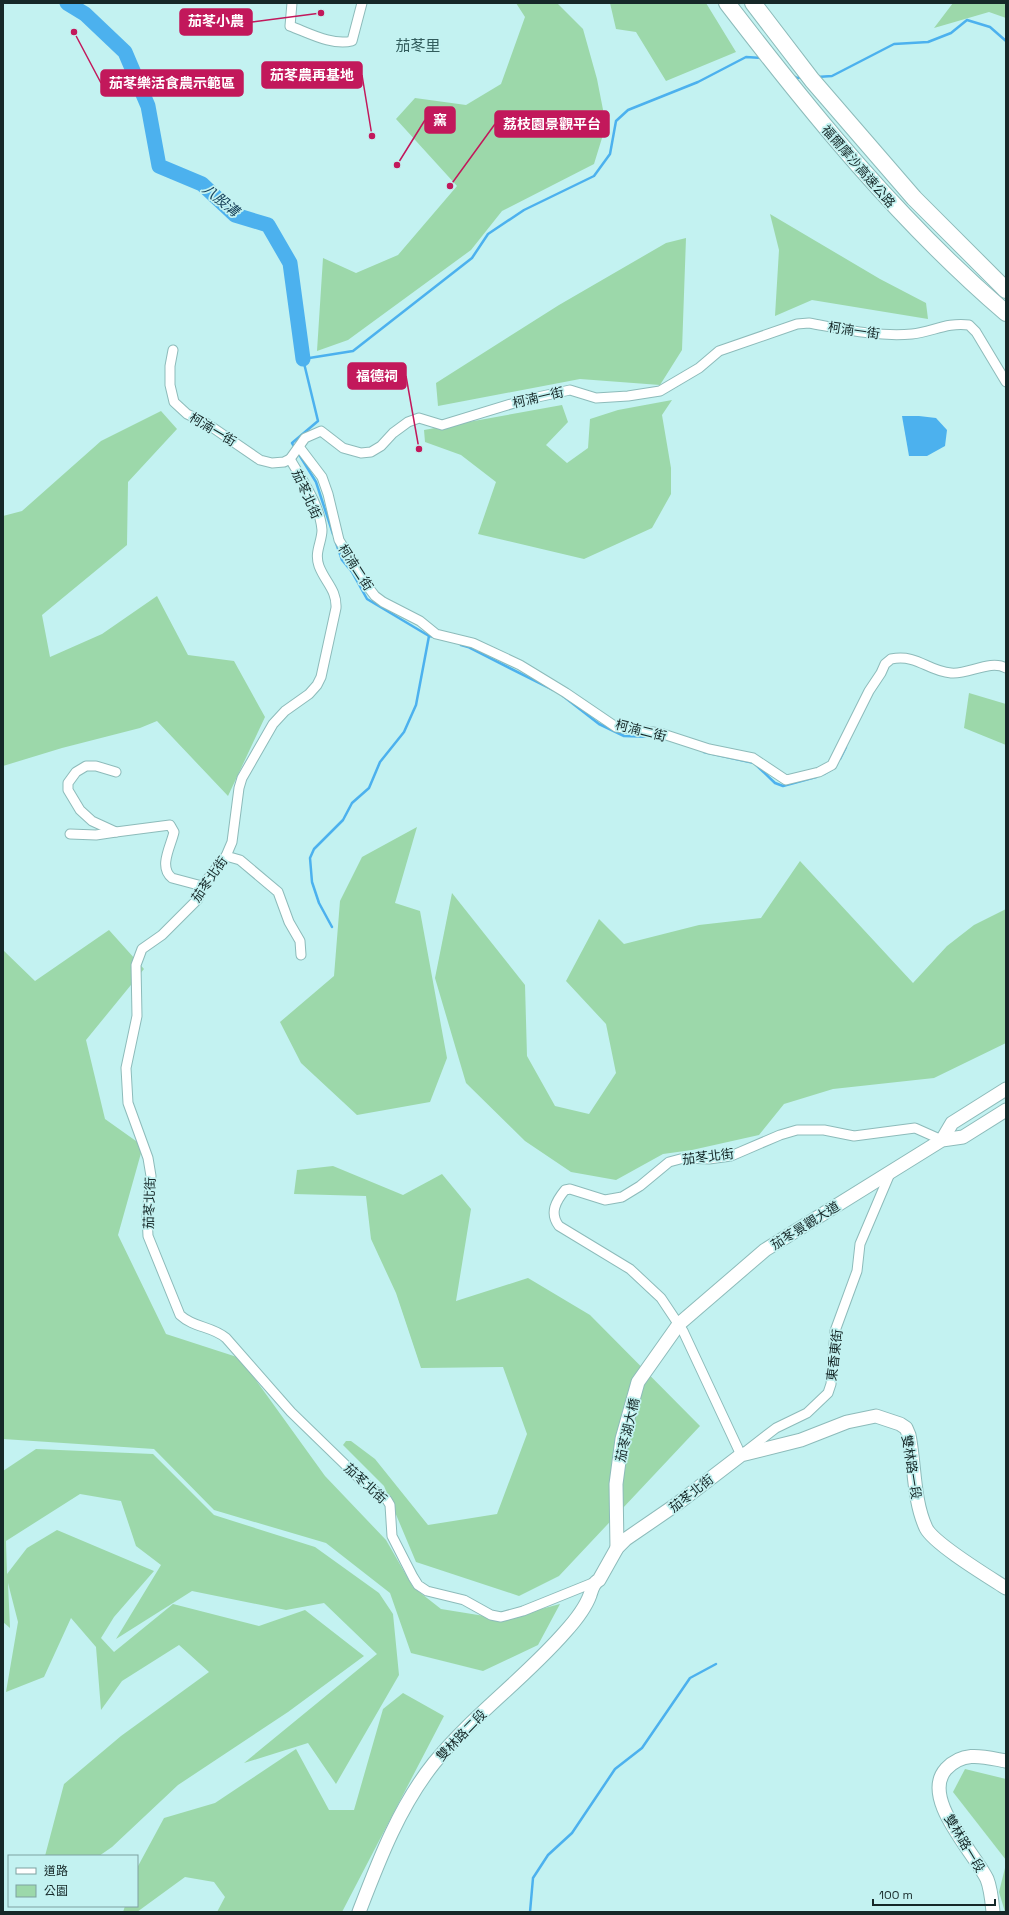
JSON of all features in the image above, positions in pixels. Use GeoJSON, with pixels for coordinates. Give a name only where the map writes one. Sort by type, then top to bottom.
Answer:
{"type":"FeatureCollection","features":[{"type":"Feature","properties":{"kind":"highway","name":"福爾摩沙高速公路"},"geometry":{"type":"LineString","coordinates":[[727,3],[795,92],[888,200],[974,286],[1006,314]]}},
{"type":"Feature","properties":{"kind":"highway","name":"福爾摩沙高速公路"},"geometry":{"type":"LineString","coordinates":[[753,3],[812,80],[914,198],[1006,290]]}},
{"type":"Feature","properties":{"kind":"street"},"geometry":{"type":"LineString","coordinates":[[292,3],[290,26],[333,41],[344,43],[352,41],[362,3]]}},
{"type":"Feature","properties":{"kind":"street","name":"柯湳一街"},"geometry":{"type":"LineString","coordinates":[[173,350],[170,366],[170,385],[174,402],[187,414],[206,423],[260,460],[272,463],[284,462],[290,459],[300,448],[305,438],[321,431],[343,448],[361,453],[371,452],[381,446],[393,433],[408,422],[419,418],[442,425],[524,400],[570,390],[596,398],[628,396],[660,391],[699,368],[719,351],[798,324],[809,323],[887,334],[914,334],[947,326],[961,324],[969,325],[976,332],[1006,382]]}},
{"type":"Feature","properties":{"kind":"street","name":"柯湳二街"},"geometry":{"type":"LineString","coordinates":[[300,448],[322,477],[328,494],[339,540],[365,584],[375,596],[420,621],[436,634],[473,643],[520,665],[566,692],[616,727],[660,733],[709,749],[752,758],[786,780],[819,772],[832,765],[869,691],[885,664],[891,659],[907,658],[920,661],[934,669],[951,674],[990,666],[1006,668]]}},
{"type":"Feature","properties":{"kind":"street","name":"茄苳北街"},"geometry":{"type":"LineString","coordinates":[[290,459],[316,510],[322,531],[317,546],[319,565],[336,598],[336,608],[321,677],[317,685],[309,694],[285,711],[273,724],[242,778],[239,788],[232,842],[226,856],[202,886],[198,899],[162,935],[142,949],[136,965],[137,1016],[126,1068],[128,1103],[148,1158],[151,1176],[147,1214],[148,1236],[180,1315],[196,1326],[219,1332],[226,1338],[292,1412],[361,1480],[387,1500],[390,1505],[392,1536],[418,1585],[427,1591],[464,1600],[491,1615],[501,1617],[523,1611],[599,1580],[617,1548],[626,1539],[677,1504],[741,1455],[679,1324],[661,1298],[635,1274],[559,1226],[556,1222],[553,1212],[557,1200],[565,1190],[570,1189],[605,1200],[622,1197],[640,1186],[669,1162],[684,1158],[709,1159],[731,1156],[797,1130],[824,1130],[854,1136],[915,1128],[942,1140]]}},
{"type":"Feature","properties":{"kind":"street"},"geometry":{"type":"LineString","coordinates":[[116,772],[96,766],[86,766],[76,772],[68,784],[68,790],[80,810],[92,821],[116,832]]}},
{"type":"Feature","properties":{"kind":"street"},"geometry":{"type":"LineString","coordinates":[[70,834],[96,835],[170,825],[174,832],[168,849],[166,867],[168,876],[202,886]]}},
{"type":"Feature","properties":{"kind":"street"},"geometry":{"type":"LineString","coordinates":[[226,856],[240,860],[278,892],[289,922],[300,941],[301,955]]}},
{"type":"Feature","properties":{"kind":"street","name":"茄苳景觀大道"},"geometry":{"type":"LineString","coordinates":[[942,1140],[952,1123],[1006,1089]]}},
{"type":"Feature","properties":{"kind":"street","name":"茄苳景觀大道"},"geometry":{"type":"LineString","coordinates":[[679,1324],[765,1250],[942,1140],[963,1137],[1006,1110]]}},
{"type":"Feature","properties":{"kind":"street","name":"東香東街"},"geometry":{"type":"LineString","coordinates":[[741,1455],[776,1428],[807,1412],[828,1393],[831,1384],[835,1331],[857,1271],[860,1244],[891,1172]]}},
{"type":"Feature","properties":{"kind":"street","name":"茄苳湖大橋"},"geometry":{"type":"LineString","coordinates":[[617,1548],[616,1484],[622,1439],[638,1382],[679,1324]]}},
{"type":"Feature","properties":{"kind":"street","name":"雙林路一段"},"geometry":{"type":"LineString","coordinates":[[741,1455],[801,1440],[847,1422],[876,1416],[900,1424],[906,1428],[909,1435],[919,1507],[926,1530],[939,1542],[1006,1588]]}},
{"type":"Feature","properties":{"kind":"street","name":"雙林路二段"},"geometry":{"type":"LineString","coordinates":[[359,1912],[378,1861],[401,1812],[433,1764],[455,1739],[564,1634],[587,1604],[595,1582]]}},
{"type":"Feature","properties":{"kind":"street","name":"雙林路一段"},"geometry":{"type":"LineString","coordinates":[[993,1912],[987,1880],[957,1835],[941,1801],[938,1787],[942,1774],[949,1766],[964,1757],[978,1756],[1006,1761]]}},
{"type":"Feature","properties":{"kind":"green space"},"geometry":{"type":"Polygon","coordinates":[[[516,3],[557,3],[583,29],[597,79],[606,125],[594,164],[502,211],[471,250],[348,340],[317,351],[323,258],[356,273],[398,255],[457,186],[396,119],[415,98],[466,105],[501,84],[525,17],[516,3]]]}},
{"type":"Feature","properties":{"kind":"green space"},"geometry":{"type":"Polygon","coordinates":[[[610,3],[706,3],[736,52],[666,81],[636,32],[616,29],[610,3]]]}},
{"type":"Feature","properties":{"kind":"green space"},"geometry":{"type":"Polygon","coordinates":[[[953,3],[1006,3],[1006,18],[989,12],[934,28],[953,3]]]}},
{"type":"Feature","properties":{"kind":"green space"},"geometry":{"type":"Polygon","coordinates":[[[770,214],[880,279],[926,303],[928,319],[812,300],[775,316],[779,250],[770,214]]]}},
{"type":"Feature","properties":{"kind":"green space"},"geometry":{"type":"Polygon","coordinates":[[[686,238],[682,350],[660,385],[580,379],[438,406],[436,383],[559,305],[666,243],[686,238]]]}},
{"type":"Feature","properties":{"kind":"green space"},"geometry":{"type":"Polygon","coordinates":[[[672,400],[662,415],[671,468],[671,494],[652,528],[584,559],[478,534],[496,482],[461,455],[425,442],[424,430],[562,405],[568,422],[546,445],[567,463],[588,448],[590,419],[618,410],[672,400]]]}},
{"type":"Feature","properties":{"kind":"green space"},"geometry":{"type":"Polygon","coordinates":[[[161,411],[177,429],[128,482],[127,545],[42,615],[50,657],[102,634],[157,596],[188,655],[234,661],[265,717],[228,796],[157,721],[140,728],[62,748],[3,766],[3,516],[22,511],[101,441],[161,411]]]}},
{"type":"Feature","properties":{"kind":"green space"},"geometry":{"type":"Polygon","coordinates":[[[969,693],[1006,704],[1006,745],[964,728],[969,693]]]}},
{"type":"Feature","properties":{"kind":"green space"},"geometry":{"type":"Polygon","coordinates":[[[417,827],[395,903],[420,911],[447,1058],[430,1102],[357,1115],[301,1063],[280,1022],[334,976],[340,901],[362,857],[417,827]]]}},
{"type":"Feature","properties":{"kind":"green space"},"geometry":{"type":"Polygon","coordinates":[[[800,861],[913,983],[947,946],[974,925],[1006,909],[1006,1043],[934,1078],[833,1089],[784,1104],[759,1135],[692,1150],[663,1154],[616,1180],[571,1172],[525,1141],[466,1083],[435,978],[452,893],[525,985],[527,1056],[555,1106],[589,1114],[616,1073],[606,1024],[566,981],[599,919],[624,944],[699,925],[761,918],[800,861]]]}},
{"type":"Feature","properties":{"kind":"green space"},"geometry":{"type":"Polygon","coordinates":[[[109,930],[144,969],[86,1040],[105,1119],[143,1146],[118,1235],[166,1334],[240,1358],[325,1476],[386,1540],[413,1587],[441,1609],[503,1619],[560,1604],[538,1645],[483,1671],[411,1653],[390,1593],[326,1543],[214,1510],[154,1449],[3,1439],[3,950],[35,981],[109,930]]]}},
{"type":"Feature","properties":{"kind":"green space"},"geometry":{"type":"Polygon","coordinates":[[[333,1166],[403,1195],[442,1174],[471,1209],[456,1301],[528,1278],[590,1315],[700,1426],[559,1576],[519,1596],[416,1562],[384,1486],[343,1445],[346,1441],[351,1441],[375,1459],[428,1525],[497,1514],[527,1434],[503,1367],[421,1368],[396,1293],[371,1239],[366,1196],[294,1194],[297,1170],[333,1166]]]}},
{"type":"Feature","properties":{"kind":"green space"},"geometry":{"type":"Polygon","coordinates":[[[36,1449],[153,1454],[214,1515],[315,1547],[379,1593],[393,1614],[399,1675],[336,1784],[308,1743],[244,1763],[377,1654],[324,1603],[286,1610],[192,1591],[116,1639],[161,1565],[136,1546],[121,1501],[80,1494],[6,1541],[7,1574],[27,1548],[57,1530],[154,1571],[114,1617],[101,1638],[114,1652],[173,1604],[259,1626],[305,1610],[364,1656],[288,1712],[178,1785],[112,1847],[100,1855],[45,1855],[64,1784],[121,1736],[209,1672],[179,1645],[122,1681],[101,1710],[96,1647],[71,1618],[44,1677],[6,1692],[18,1622],[8,1583],[10,1628],[3,1622],[3,1471],[36,1449]]]}},
{"type":"Feature","properties":{"kind":"green space"},"geometry":{"type":"Polygon","coordinates":[[[403,1693],[444,1716],[342,1912],[217,1912],[225,1897],[214,1882],[185,1877],[137,1912],[123,1912],[125,1907],[138,1907],[138,1866],[164,1818],[215,1803],[296,1749],[329,1810],[354,1810],[383,1709],[403,1693]]]}},
{"type":"Feature","properties":{"kind":"green space"},"geometry":{"type":"Polygon","coordinates":[[[965,1769],[1006,1779],[1006,1860],[953,1792],[965,1769]]]}},
{"type":"Feature","properties":{"kind":"green space"},"geometry":{"type":"Polygon","coordinates":[[[1006,1864],[1006,1912],[1005,1912],[999,1892],[1006,1864]]]}},
{"type":"Feature","properties":{"kind":"water"},"geometry":{"type":"Polygon","coordinates":[[[902,416],[936,418],[947,430],[945,446],[927,456],[909,456],[902,416]]]}},
{"type":"Feature","properties":{"kind":"waterway","name":"八股溝"},"geometry":{"type":"LineString","coordinates":[[67,3],[85,14],[125,52],[148,106],[159,166],[202,184],[235,215],[268,225],[290,263],[303,359]]}},
{"type":"Feature","properties":{"kind":"waterway"},"geometry":{"type":"LineString","coordinates":[[817,77],[832,76],[894,44],[928,42],[951,33],[967,20],[990,27],[1006,41]]}},
{"type":"Feature","properties":{"kind":"waterway"},"geometry":{"type":"LineString","coordinates":[[333,534],[316,482],[292,443],[318,421],[303,359],[353,351],[472,258],[488,234],[524,210],[594,176],[610,154],[616,121],[628,110],[698,82],[746,57],[762,58]]}},
{"type":"Feature","properties":{"kind":"waterway"},"geometry":{"type":"LineString","coordinates":[[792,75],[797,78],[802,77]]}},
{"type":"Feature","properties":{"kind":"waterway"},"geometry":{"type":"LineString","coordinates":[[336,543],[342,560],[352,572],[367,599],[429,636],[435,637]]}},
{"type":"Feature","properties":{"kind":"waterway"},"geometry":{"type":"LineString","coordinates":[[332,927],[319,903],[312,882],[310,858],[314,849],[343,820],[352,803],[369,788],[380,762],[404,732],[416,705],[429,636]]}},
{"type":"Feature","properties":{"kind":"waterway"},"geometry":{"type":"LineString","coordinates":[[461,645],[468,647],[553,690]]}},
{"type":"Feature","properties":{"kind":"waterway"},"geometry":{"type":"LineString","coordinates":[[563,696],[599,724],[624,736],[655,737]]}},
{"type":"Feature","properties":{"kind":"waterway"},"geometry":{"type":"LineString","coordinates":[[840,759],[846,747]]}},
{"type":"Feature","properties":{"kind":"waterway"},"geometry":{"type":"LineString","coordinates":[[704,752],[754,763],[775,783],[783,786],[816,777]]}},
{"type":"Feature","properties":{"kind":"waterway"},"geometry":{"type":"LineString","coordinates":[[824,774],[834,768]]}},
{"type":"Feature","properties":{"kind":"waterway"},"geometry":{"type":"LineString","coordinates":[[530,1912],[533,1878],[548,1855],[572,1833],[615,1769],[642,1748],[690,1678],[716,1664]]}},
{"type":"Feature","properties":{"kind":"place","name":"茄苳小農"},"geometry":{"type":"Point","coordinates":[321,13]}},
{"type":"Feature","properties":{"kind":"place","name":"茄苳樂活食農示範區"},"geometry":{"type":"Point","coordinates":[74,32]}},
{"type":"Feature","properties":{"kind":"place","name":"茄苳農再基地"},"geometry":{"type":"Point","coordinates":[372,136]}},
{"type":"Feature","properties":{"kind":"place","name":"窯"},"geometry":{"type":"Point","coordinates":[397,165]}},
{"type":"Feature","properties":{"kind":"place","name":"荔枝園景觀平台"},"geometry":{"type":"Point","coordinates":[450,186]}},
{"type":"Feature","properties":{"kind":"place","name":"福德祠"},"geometry":{"type":"Point","coordinates":[419,449]}},
{"type":"Feature","properties":{"kind":"district","name":"茄苳里"},"geometry":{"type":"Point","coordinates":[418,46]}}]}
